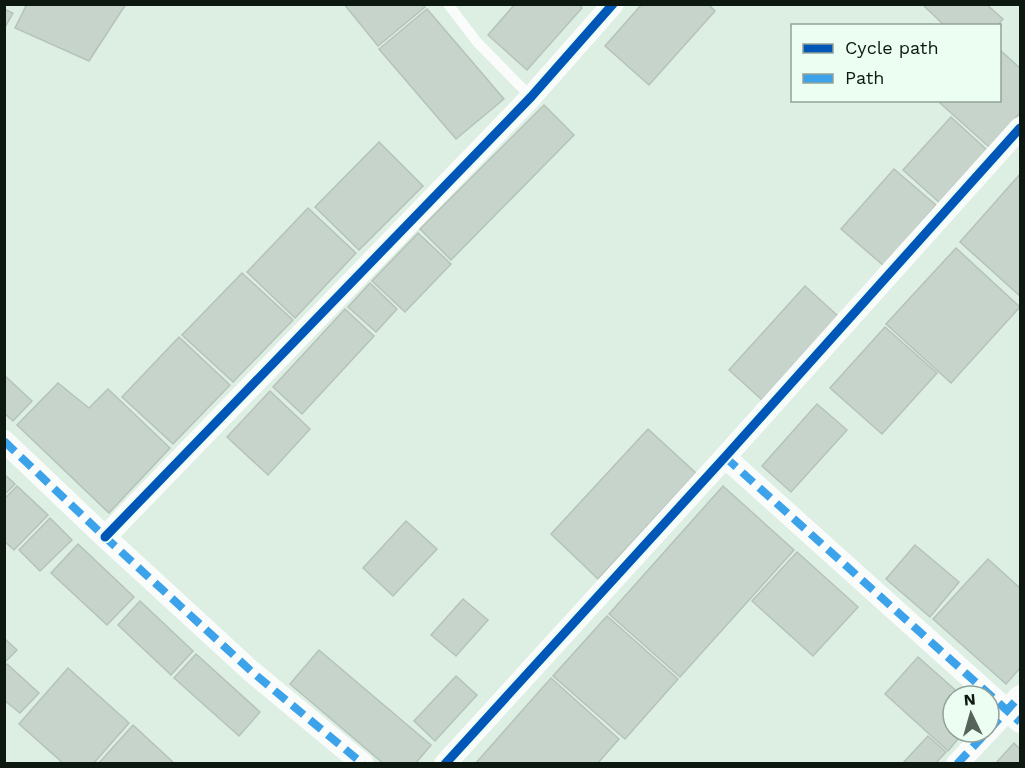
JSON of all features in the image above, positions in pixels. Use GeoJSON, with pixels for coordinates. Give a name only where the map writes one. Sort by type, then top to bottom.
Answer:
{"type":"FeatureCollection","features":[{"type":"Feature","properties":{"kind":"street"},"geometry":{"type":"LineString","coordinates":[[105,537],[531,97],[614,4]]}},
{"type":"Feature","properties":{"kind":"street"},"geometry":{"type":"LineString","coordinates":[[445,764],[725,457],[1020,128]]}},
{"type":"Feature","properties":{"kind":"street"},"geometry":{"type":"LineString","coordinates":[[4,441],[251,671],[363,764]]}},
{"type":"Feature","properties":{"kind":"street"},"geometry":{"type":"LineString","coordinates":[[725,457],[1016,709],[1001,721]]}},
{"type":"Feature","properties":{"kind":"street"},"geometry":{"type":"LineString","coordinates":[[957,764],[976,744]]}},
{"type":"Feature","properties":{"kind":"lane"},"geometry":{"type":"LineString","coordinates":[[448,4],[477,42],[531,97]]}},
{"type":"Feature","properties":{"kind":"building"},"geometry":{"type":"Polygon","coordinates":[[[27,4],[126,4],[89,61],[15,28],[27,4]]]}},
{"type":"Feature","properties":{"kind":"building"},"geometry":{"type":"Polygon","coordinates":[[[344,4],[423,4],[425,7],[378,46],[344,4]]]}},
{"type":"Feature","properties":{"kind":"building"},"geometry":{"type":"Polygon","coordinates":[[[515,4],[579,4],[582,8],[527,70],[488,35],[515,4]]]}},
{"type":"Feature","properties":{"kind":"building"},"geometry":{"type":"Polygon","coordinates":[[[642,4],[708,4],[715,11],[649,85],[605,46],[642,4]]]}},
{"type":"Feature","properties":{"kind":"building"},"geometry":{"type":"Polygon","coordinates":[[[922,4],[986,4],[1003,19],[999,24],[943,24],[922,4]]]}},
{"type":"Feature","properties":{"kind":"building"},"geometry":{"type":"Polygon","coordinates":[[[4,9],[13,13],[4,29],[4,9]]]}},
{"type":"Feature","properties":{"kind":"building"},"geometry":{"type":"Polygon","coordinates":[[[427,9],[504,99],[456,139],[379,49],[427,9]]]}},
{"type":"Feature","properties":{"kind":"building"},"geometry":{"type":"Polygon","coordinates":[[[1001,51],[1020,68],[1020,113],[989,147],[940,103],[1001,102],[1001,51]]]}},
{"type":"Feature","properties":{"kind":"building"},"geometry":{"type":"Polygon","coordinates":[[[544,105],[574,135],[451,260],[420,229],[544,105]]]}},
{"type":"Feature","properties":{"kind":"building"},"geometry":{"type":"Polygon","coordinates":[[[951,117],[987,150],[940,203],[903,170],[951,117]]]}},
{"type":"Feature","properties":{"kind":"building"},"geometry":{"type":"Polygon","coordinates":[[[379,142],[423,186],[359,250],[315,207],[379,142]]]}},
{"type":"Feature","properties":{"kind":"building"},"geometry":{"type":"Polygon","coordinates":[[[894,169],[936,205],[884,266],[841,229],[894,169]]]}},
{"type":"Feature","properties":{"kind":"building"},"geometry":{"type":"Polygon","coordinates":[[[1020,174],[1020,296],[960,242],[1020,174]]]}},
{"type":"Feature","properties":{"kind":"building"},"geometry":{"type":"Polygon","coordinates":[[[308,208],[356,253],[295,318],[247,272],[308,208]]]}},
{"type":"Feature","properties":{"kind":"building"},"geometry":{"type":"Polygon","coordinates":[[[418,233],[451,264],[405,312],[372,281],[418,233]]]}},
{"type":"Feature","properties":{"kind":"building"},"geometry":{"type":"Polygon","coordinates":[[[956,248],[1020,307],[951,383],[886,324],[956,248]]]}},
{"type":"Feature","properties":{"kind":"building"},"geometry":{"type":"Polygon","coordinates":[[[242,273],[293,320],[233,382],[182,335],[242,273]]]}},
{"type":"Feature","properties":{"kind":"building"},"geometry":{"type":"Polygon","coordinates":[[[370,283],[397,309],[376,332],[348,307],[370,283]]]}},
{"type":"Feature","properties":{"kind":"building"},"geometry":{"type":"Polygon","coordinates":[[[805,286],[838,316],[762,400],[729,370],[805,286]]]}},
{"type":"Feature","properties":{"kind":"building"},"geometry":{"type":"Polygon","coordinates":[[[345,309],[374,336],[302,414],[273,387],[345,309]]]}},
{"type":"Feature","properties":{"kind":"building"},"geometry":{"type":"Polygon","coordinates":[[[885,327],[937,373],[882,434],[830,388],[885,327]]]}},
{"type":"Feature","properties":{"kind":"building"},"geometry":{"type":"Polygon","coordinates":[[[179,337],[230,385],[173,444],[122,397],[179,337]]]}},
{"type":"Feature","properties":{"kind":"building"},"geometry":{"type":"Polygon","coordinates":[[[4,375],[32,401],[13,421],[4,413],[4,375]]]}},
{"type":"Feature","properties":{"kind":"building"},"geometry":{"type":"Polygon","coordinates":[[[58,383],[89,408],[108,389],[170,448],[109,513],[17,425],[58,383]]]}},
{"type":"Feature","properties":{"kind":"building"},"geometry":{"type":"Polygon","coordinates":[[[270,391],[310,429],[268,475],[227,437],[270,391]]]}},
{"type":"Feature","properties":{"kind":"building"},"geometry":{"type":"Polygon","coordinates":[[[817,404],[847,430],[791,492],[762,466],[817,404]]]}},
{"type":"Feature","properties":{"kind":"building"},"geometry":{"type":"Polygon","coordinates":[[[648,429],[696,473],[598,579],[551,534],[648,429]]]}},
{"type":"Feature","properties":{"kind":"building"},"geometry":{"type":"Polygon","coordinates":[[[4,474],[15,484],[4,495],[4,474]]]}},
{"type":"Feature","properties":{"kind":"building"},"geometry":{"type":"Polygon","coordinates":[[[17,486],[48,515],[14,550],[4,541],[4,499],[17,486]]]}},
{"type":"Feature","properties":{"kind":"building"},"geometry":{"type":"Polygon","coordinates":[[[723,486],[794,550],[680,677],[609,614],[723,486]]]}},
{"type":"Feature","properties":{"kind":"building"},"geometry":{"type":"Polygon","coordinates":[[[50,518],[72,540],[40,571],[19,550],[50,518]]]}},
{"type":"Feature","properties":{"kind":"building"},"geometry":{"type":"Polygon","coordinates":[[[406,521],[437,549],[393,596],[363,568],[406,521]]]}},
{"type":"Feature","properties":{"kind":"building"},"geometry":{"type":"Polygon","coordinates":[[[78,544],[134,597],[107,625],[51,573],[78,544]]]}},
{"type":"Feature","properties":{"kind":"building"},"geometry":{"type":"Polygon","coordinates":[[[915,545],[959,582],[930,617],[886,579],[915,545]]]}},
{"type":"Feature","properties":{"kind":"building"},"geometry":{"type":"Polygon","coordinates":[[[797,552],[858,607],[813,656],[752,601],[797,552]]]}},
{"type":"Feature","properties":{"kind":"building"},"geometry":{"type":"Polygon","coordinates":[[[988,559],[1020,588],[1020,668],[1006,684],[933,619],[988,559]]]}},
{"type":"Feature","properties":{"kind":"building"},"geometry":{"type":"Polygon","coordinates":[[[463,599],[488,620],[456,656],[431,635],[463,599]]]}},
{"type":"Feature","properties":{"kind":"building"},"geometry":{"type":"Polygon","coordinates":[[[140,601],[193,651],[171,675],[118,625],[140,601]]]}},
{"type":"Feature","properties":{"kind":"building"},"geometry":{"type":"Polygon","coordinates":[[[607,616],[678,679],[625,739],[553,676],[607,616]]]}},
{"type":"Feature","properties":{"kind":"building"},"geometry":{"type":"Polygon","coordinates":[[[4,638],[17,650],[4,663],[4,638]]]}},
{"type":"Feature","properties":{"kind":"building"},"geometry":{"type":"Polygon","coordinates":[[[319,650],[431,745],[415,764],[384,764],[290,684],[319,650]]]}},
{"type":"Feature","properties":{"kind":"building"},"geometry":{"type":"Polygon","coordinates":[[[196,654],[260,712],[239,736],[174,678],[196,654]]]}},
{"type":"Feature","properties":{"kind":"building"},"geometry":{"type":"Polygon","coordinates":[[[918,657],[948,684],[941,684],[941,744],[954,744],[948,751],[885,694],[918,657]]]}},
{"type":"Feature","properties":{"kind":"building"},"geometry":{"type":"Polygon","coordinates":[[[7,664],[39,693],[20,713],[4,700],[4,667],[7,664]]]}},
{"type":"Feature","properties":{"kind":"building"},"geometry":{"type":"Polygon","coordinates":[[[68,668],[129,723],[93,764],[64,764],[19,724],[68,668]]]}},
{"type":"Feature","properties":{"kind":"building"},"geometry":{"type":"Polygon","coordinates":[[[456,676],[477,695],[435,741],[414,721],[456,676]]]}},
{"type":"Feature","properties":{"kind":"building"},"geometry":{"type":"Polygon","coordinates":[[[551,678],[619,739],[597,764],[475,764],[551,678]]]}},
{"type":"Feature","properties":{"kind":"building"},"geometry":{"type":"Polygon","coordinates":[[[133,725],[175,764],[98,764],[133,725]]]}},
{"type":"Feature","properties":{"kind":"building"},"geometry":{"type":"Polygon","coordinates":[[[928,736],[946,752],[935,764],[902,764],[928,736]]]}},
{"type":"Feature","properties":{"kind":"building"},"geometry":{"type":"Polygon","coordinates":[[[1014,743],[1020,749],[1020,764],[995,764],[1014,743]]]}},
{"type":"Feature","properties":{"kind":"marked path"},"geometry":{"type":"LineString","coordinates":[[4,441],[251,671],[363,764]]}},
{"type":"Feature","properties":{"kind":"marked path"},"geometry":{"type":"LineString","coordinates":[[725,457],[1020,722]]}},
{"type":"Feature","properties":{"kind":"marked path"},"geometry":{"type":"LineString","coordinates":[[1001,717],[1020,696]]}},
{"type":"Feature","properties":{"kind":"marked path"},"geometry":{"type":"LineString","coordinates":[[957,764],[976,744]]}},
{"type":"Feature","properties":{"kind":"cycle path"},"geometry":{"type":"LineString","coordinates":[[105,537],[531,97],[613,4]]}},
{"type":"Feature","properties":{"kind":"cycle path"},"geometry":{"type":"LineString","coordinates":[[445,764],[725,457],[1020,128]]}}]}
